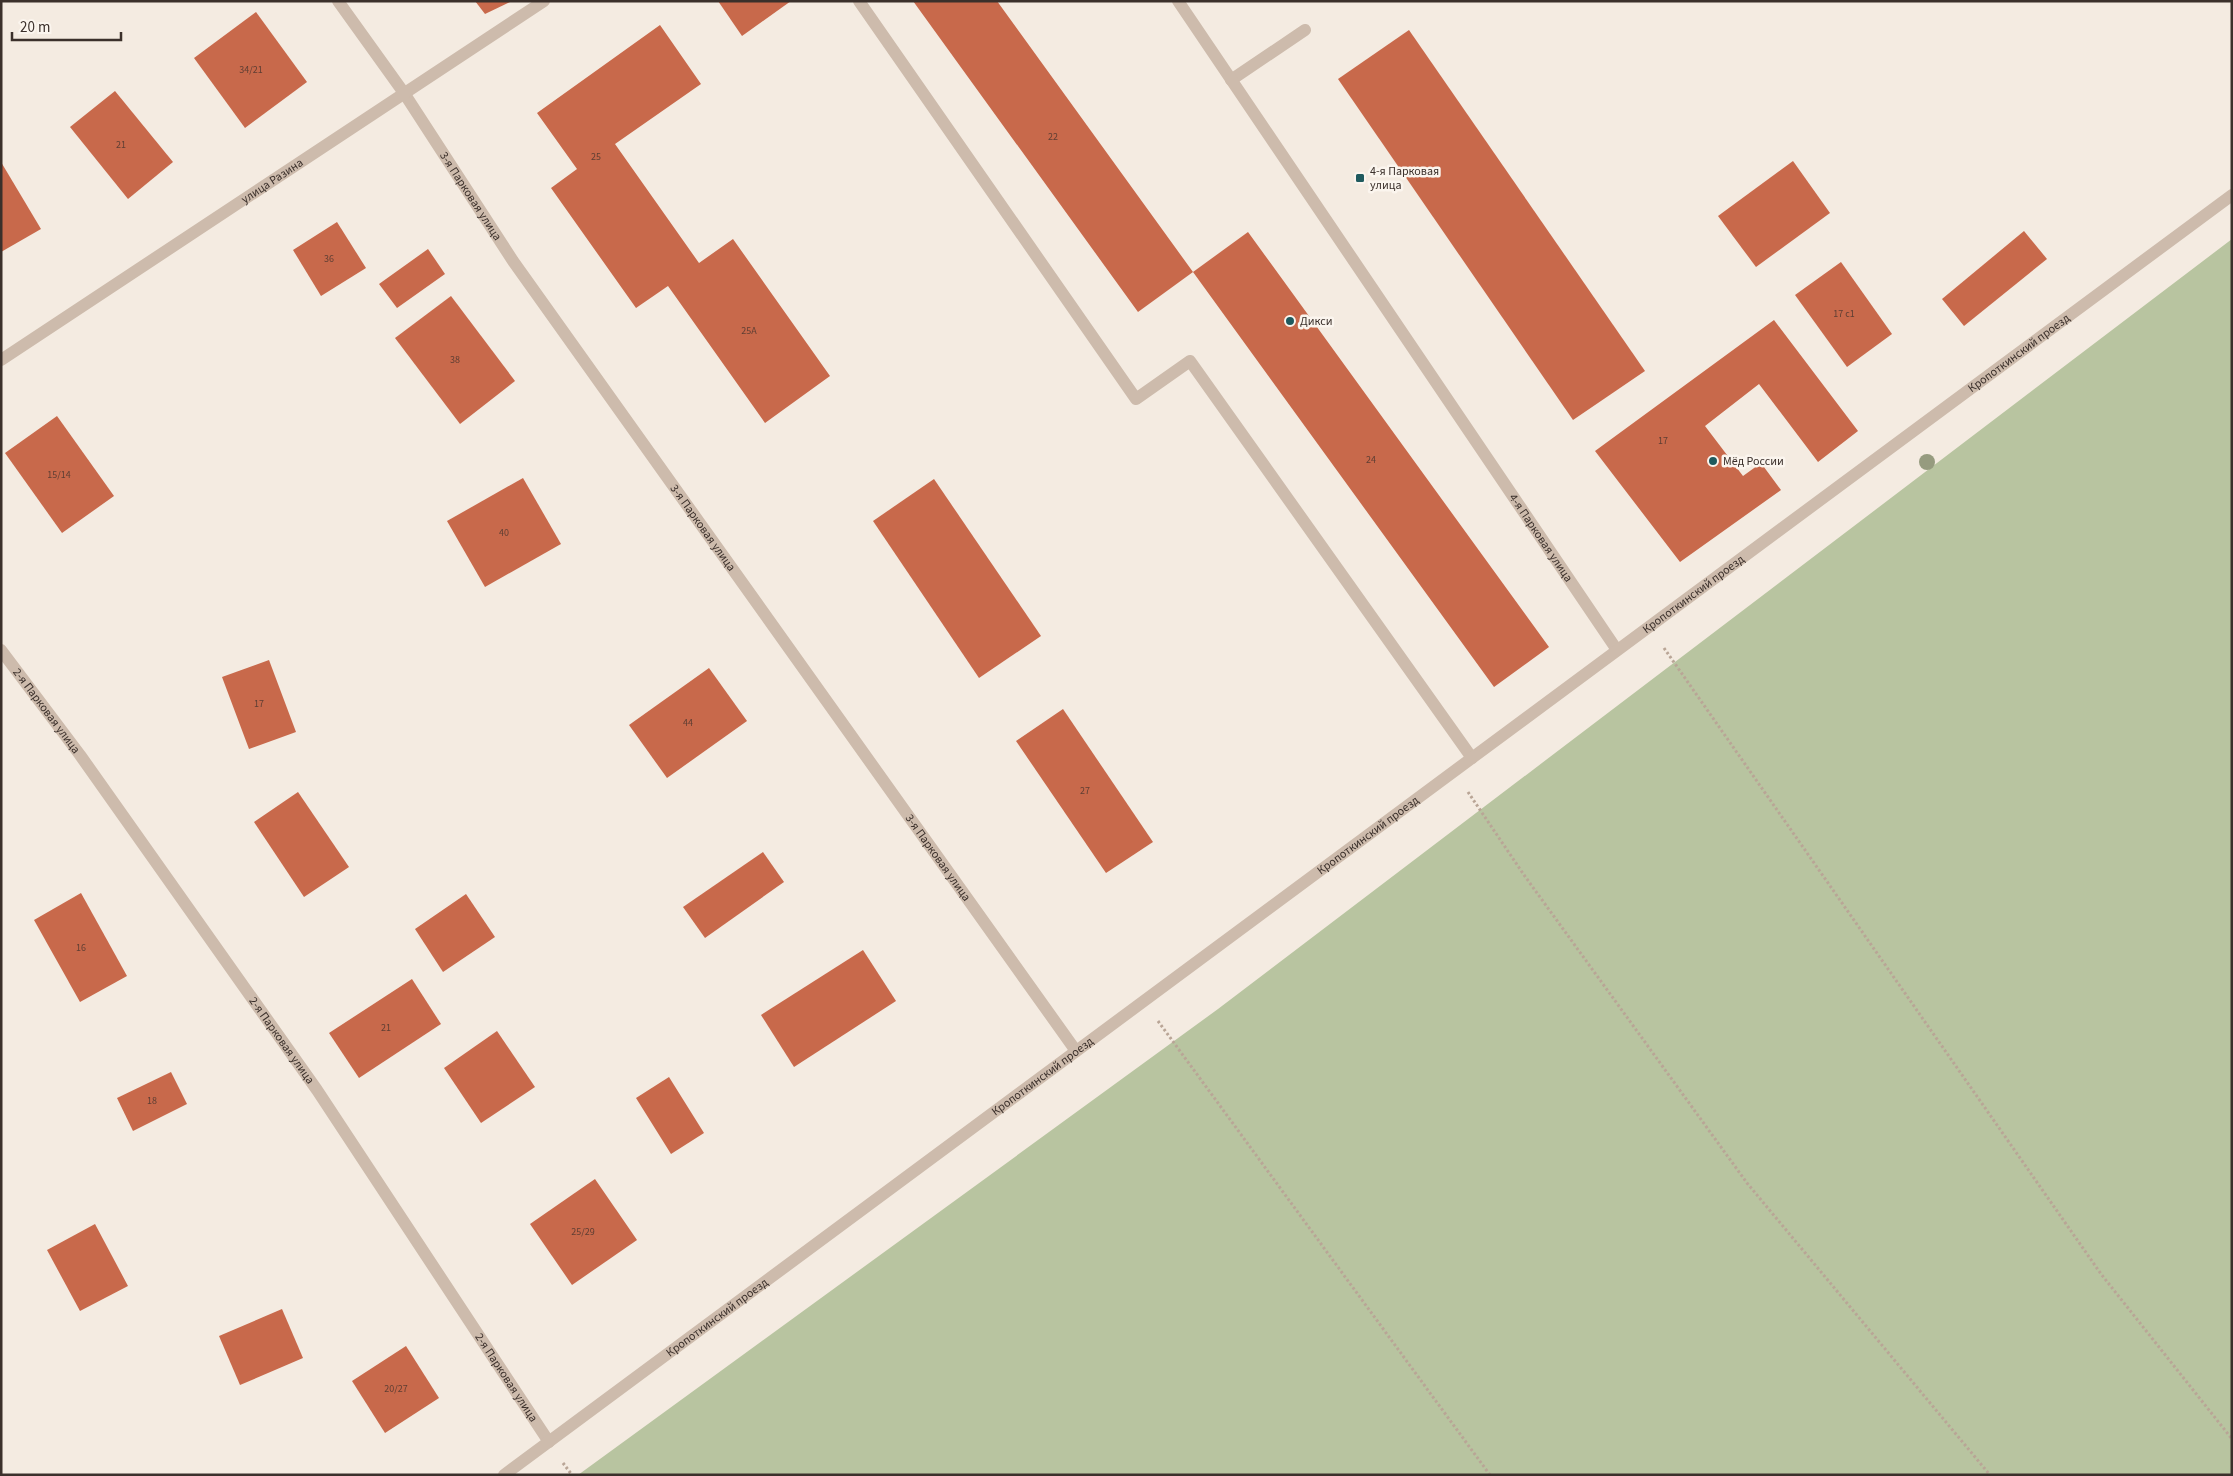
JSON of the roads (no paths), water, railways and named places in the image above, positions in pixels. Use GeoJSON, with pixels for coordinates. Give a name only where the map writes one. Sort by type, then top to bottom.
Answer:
{"type":"FeatureCollection","features":[{"type":"Feature","properties":{"kind":"street","name":"3-я Парковая улица"},"geometry":{"type":"LineString","coordinates":[[338,1],[404,93],[513,261],[1076,1051]]}},
{"type":"Feature","properties":{"kind":"street","name":"улица Разина"},"geometry":{"type":"LineString","coordinates":[[1,360],[544,1]]}},
{"type":"Feature","properties":{"kind":"street"},"geometry":{"type":"LineString","coordinates":[[859,1],[1136,399],[1190,361],[1472,758]]}},
{"type":"Feature","properties":{"kind":"street","name":"4-я Парковая улица"},"geometry":{"type":"LineString","coordinates":[[1178,1],[1618,650]]}},
{"type":"Feature","properties":{"kind":"street"},"geometry":{"type":"LineString","coordinates":[[1231,80],[1305,30]]}},
{"type":"Feature","properties":{"kind":"street","name":"Кропоткинский проезд"},"geometry":{"type":"LineString","coordinates":[[504,1475],[2232,195]]}},
{"type":"Feature","properties":{"kind":"street","name":"2-я Парковая улица"},"geometry":{"type":"LineString","coordinates":[[1,650],[80,755],[318,1090],[549,1442]]}},
{"type":"Feature","properties":{"kind":"place","name":"4-я Парковая улица"},"geometry":{"type":"Point","coordinates":[1360,178]}},
{"type":"Feature","properties":{"kind":"place","name":"Дикси"},"geometry":{"type":"Point","coordinates":[1290,321]}},
{"type":"Feature","properties":{"kind":"place","name":"Мёд России"},"geometry":{"type":"Point","coordinates":[1713,461]}}]}
